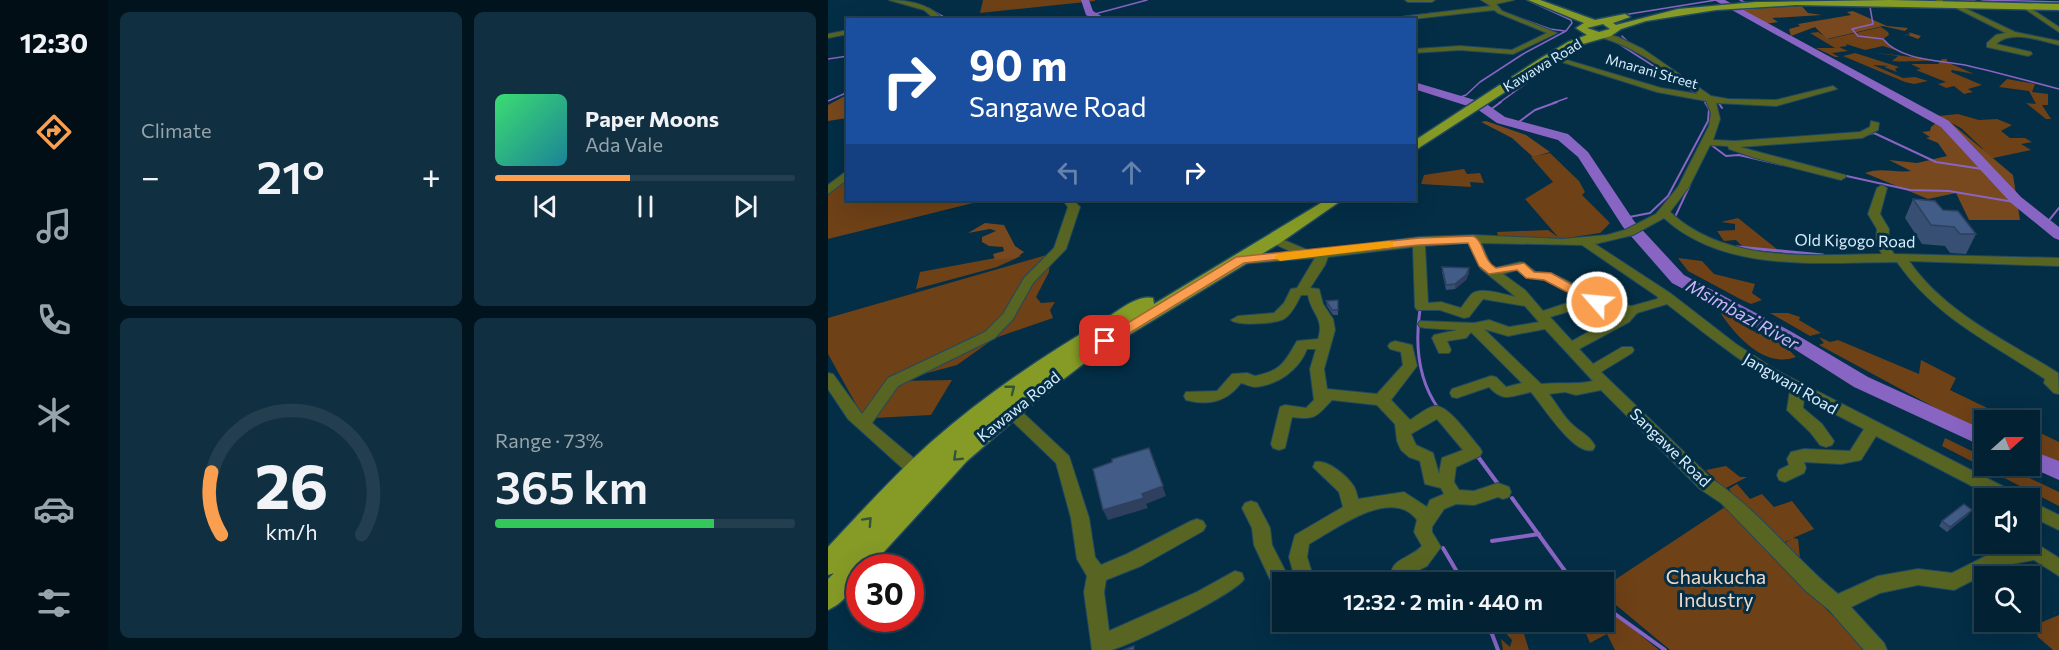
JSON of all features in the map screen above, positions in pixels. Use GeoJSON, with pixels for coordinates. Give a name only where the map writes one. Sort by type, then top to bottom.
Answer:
{"type":"FeatureCollection","features":[{"type":"Feature","properties":{"kind":"main road"},"geometry":{"type":"LineString","coordinates":[[1532,0],[1574,17],[1599,23],[1617,33]]}},
{"type":"Feature","properties":{"kind":"main road"},"geometry":{"type":"LineString","coordinates":[[1904,0],[2059,5]]}},
{"type":"Feature","properties":{"kind":"main road"},"geometry":{"type":"LineString","coordinates":[[1718,3],[1817,1],[2059,5]]}},
{"type":"Feature","properties":{"kind":"main road","name":"Kawawa Road"},"geometry":{"type":"LineString","coordinates":[[1483,96],[1582,28],[1659,9],[1718,3]]}},
{"type":"Feature","properties":{"kind":"main road","name":"Kawawa Road"},"geometry":{"type":"LineString","coordinates":[[1483,96],[1572,45],[1600,35],[1617,33],[1659,14],[1718,3]]}},
{"type":"Feature","properties":{"kind":"main road"},"geometry":{"type":"LineString","coordinates":[[1574,17],[1582,28],[1600,35]]}},
{"type":"Feature","properties":{"kind":"main road"},"geometry":{"type":"LineString","coordinates":[[1416,135],[1454,110],[1483,96]]}},
{"type":"Feature","properties":{"kind":"main road"},"geometry":{"type":"LineString","coordinates":[[1416,146],[1469,111],[1483,96]]}},
{"type":"Feature","properties":{"kind":"main road","name":"Kawawa Road"},"geometry":{"type":"LineString","coordinates":[[828,564],[916,470],[951,437],[1046,363],[1313,201]]}},
{"type":"Feature","properties":{"kind":"main road","name":"Kawawa Road"},"geometry":{"type":"LineString","coordinates":[[828,598],[882,535],[959,455],[1084,354],[1274,240],[1333,201]]}},
{"type":"Feature","properties":{"kind":"street"},"geometry":{"type":"LineString","coordinates":[[892,0],[926,8],[936,16],[932,18]]}},
{"type":"Feature","properties":{"kind":"street"},"geometry":{"type":"LineString","coordinates":[[1408,0],[1432,0]]}},
{"type":"Feature","properties":{"kind":"street"},"geometry":{"type":"LineString","coordinates":[[1389,18],[1510,0]]}},
{"type":"Feature","properties":{"kind":"street"},"geometry":{"type":"LineString","coordinates":[[1416,51],[1460,48],[1513,52],[1553,33],[1489,3]]}},
{"type":"Feature","properties":{"kind":"street"},"geometry":{"type":"LineString","coordinates":[[1954,5],[2013,34],[2059,43]]}},
{"type":"Feature","properties":{"kind":"street"},"geometry":{"type":"LineString","coordinates":[[2024,6],[2059,30]]}},
{"type":"Feature","properties":{"kind":"street"},"geometry":{"type":"LineString","coordinates":[[828,36],[846,32]]}},
{"type":"Feature","properties":{"kind":"street"},"geometry":{"type":"LineString","coordinates":[[1240,260],[1308,255],[1419,241],[1473,239],[1586,243],[1650,223],[1676,197],[1707,142],[1717,115],[1711,99],[1617,33]]}},
{"type":"Feature","properties":{"kind":"street"},"geometry":{"type":"LineString","coordinates":[[2013,34],[1999,37],[1990,45],[2028,54]]}},
{"type":"Feature","properties":{"kind":"street","name":"Mnarani Street"},"geometry":{"type":"LineString","coordinates":[[1550,57],[1594,68],[1660,90],[1711,99],[1774,103],[1833,88]]}},
{"type":"Feature","properties":{"kind":"street"},"geometry":{"type":"LineString","coordinates":[[1707,142],[1735,144],[1814,140],[1840,134],[1862,135],[1870,133],[1875,128],[1874,123]]}},
{"type":"Feature","properties":{"kind":"street"},"geometry":{"type":"LineString","coordinates":[[1721,142],[1752,155],[1787,161],[1841,177]]}},
{"type":"Feature","properties":{"kind":"street"},"geometry":{"type":"LineString","coordinates":[[828,191],[846,175]]}},
{"type":"Feature","properties":{"kind":"street"},"geometry":{"type":"LineString","coordinates":[[1882,188],[1874,214],[1883,230],[1882,244],[1916,282],[1939,303],[2004,348],[2053,377],[2051,383],[2059,388]]}},
{"type":"Feature","properties":{"kind":"street"},"geometry":{"type":"LineString","coordinates":[[863,424],[894,382],[990,335],[1008,316],[1028,281],[1062,245],[1074,207],[1069,201]]}},
{"type":"Feature","properties":{"kind":"street","name":"Old Kigogo Road"},"geometry":{"type":"LineString","coordinates":[[1662,211],[1696,237],[1719,247],[1822,258],[2058,263]]}},
{"type":"Feature","properties":{"kind":"street","name":"Sangawe Road"},"geometry":{"type":"LineString","coordinates":[[1473,239],[1477,253],[1485,266],[1529,303],[1591,371],[1706,484],[1727,498],[1813,585],[1836,604],[1870,648]]}},
{"type":"Feature","properties":{"kind":"street"},"geometry":{"type":"LineString","coordinates":[[1274,240],[1308,255]]}},
{"type":"Feature","properties":{"kind":"street"},"geometry":{"type":"LineString","coordinates":[[1419,241],[1422,307],[1441,306],[1464,314],[1477,296],[1483,295],[1529,303]]}},
{"type":"Feature","properties":{"kind":"street","name":"Jangwani Road"},"geometry":{"type":"LineString","coordinates":[[1586,243],[1665,296],[1731,347],[1798,389],[1990,488]]}},
{"type":"Feature","properties":{"kind":"street"},"geometry":{"type":"LineString","coordinates":[[1301,291],[1319,266],[1323,253]]}},
{"type":"Feature","properties":{"kind":"street"},"geometry":{"type":"LineString","coordinates":[[1494,272],[1520,266],[1530,275],[1547,276],[1616,309],[1632,310],[1662,302],[1665,296]]}},
{"type":"Feature","properties":{"kind":"street"},"geometry":{"type":"LineString","coordinates":[[1238,320],[1270,320],[1286,313],[1296,292],[1314,292],[1316,304],[1326,319],[1328,334],[1317,369],[1322,399]]}},
{"type":"Feature","properties":{"kind":"street"},"geometry":{"type":"LineString","coordinates":[[1425,324],[1471,327],[1489,324],[1508,332],[1544,320],[1588,296]]}},
{"type":"Feature","properties":{"kind":"street"},"geometry":{"type":"LineString","coordinates":[[1571,348],[1624,319],[1632,310]]}},
{"type":"Feature","properties":{"kind":"street"},"geometry":{"type":"LineString","coordinates":[[1444,350],[1439,338],[1461,335],[1471,327]]}},
{"type":"Feature","properties":{"kind":"street"},"geometry":{"type":"LineString","coordinates":[[1471,327],[1502,352],[1510,364],[1536,388],[1568,430],[1576,434],[1587,446]]}},
{"type":"Feature","properties":{"kind":"street"},"geometry":{"type":"LineString","coordinates":[[1191,396],[1216,398],[1222,396],[1237,378],[1247,378],[1253,382],[1271,378],[1294,365],[1302,344],[1324,344]]}},
{"type":"Feature","properties":{"kind":"street"},"geometry":{"type":"LineString","coordinates":[[1279,444],[1285,411],[1310,414],[1328,394],[1357,396],[1375,401],[1389,393],[1410,366],[1407,348],[1395,346]]}},
{"type":"Feature","properties":{"kind":"street"},"geometry":{"type":"LineString","coordinates":[[1591,371],[1627,350]]}},
{"type":"Feature","properties":{"kind":"street"},"geometry":{"type":"LineString","coordinates":[[828,378],[853,415],[916,470]]}},
{"type":"Feature","properties":{"kind":"street"},"geometry":{"type":"LineString","coordinates":[[1457,393],[1491,381],[1503,393],[1536,388],[1565,387],[1576,390],[1605,384]]}},
{"type":"Feature","properties":{"kind":"street"},"geometry":{"type":"LineString","coordinates":[[1798,389],[1795,410],[1816,428],[1826,441]]}},
{"type":"Feature","properties":{"kind":"street"},"geometry":{"type":"LineString","coordinates":[[1381,399],[1409,429],[1437,411],[1445,417],[1474,452],[1449,462],[1450,490],[1436,505],[1436,511],[1423,532],[1432,547],[1420,560],[1399,572]]}},
{"type":"Feature","properties":{"kind":"street"},"geometry":{"type":"LineString","coordinates":[[1009,413],[1015,414],[1063,460],[1080,518],[1086,560],[1097,575],[1094,591],[1102,647],[1204,598],[1234,579]]}},
{"type":"Feature","properties":{"kind":"street"},"geometry":{"type":"LineString","coordinates":[[1403,423],[1403,440],[1414,454],[1427,458],[1431,479],[1450,490],[1474,498],[1498,490],[1503,492]]}},
{"type":"Feature","properties":{"kind":"street"},"geometry":{"type":"LineString","coordinates":[[1785,475],[1798,468],[1795,459],[1797,456],[1823,455],[1846,458],[1854,456],[1873,428]]}},
{"type":"Feature","properties":{"kind":"street"},"geometry":{"type":"LineString","coordinates":[[1321,467],[1346,488],[1353,510]]}},
{"type":"Feature","properties":{"kind":"street"},"geometry":{"type":"LineString","coordinates":[[1303,572],[1298,557],[1301,540],[1365,504],[1404,499],[1406,504],[1419,509],[1428,521]]}},
{"type":"Feature","properties":{"kind":"street"},"geometry":{"type":"LineString","coordinates":[[1251,508],[1262,528],[1263,545],[1276,572]]}},
{"type":"Feature","properties":{"kind":"street"},"geometry":{"type":"LineString","coordinates":[[2040,513],[2059,523]]}},
{"type":"Feature","properties":{"kind":"street"},"geometry":{"type":"LineString","coordinates":[[1097,575],[1134,560],[1197,526]]}},
{"type":"Feature","properties":{"kind":"street"},"geometry":{"type":"LineString","coordinates":[[1836,604],[1878,585],[1918,577],[1954,582],[2009,554]]}},
{"type":"Feature","properties":{"kind":"street"},"geometry":{"type":"LineString","coordinates":[[2040,554],[2059,568]]}},
{"type":"Feature","properties":{"kind":"green space"},"geometry":{"type":"Polygon","coordinates":[[[983,0],[1095,0],[1095,1],[980,13],[983,0]]]}},
{"type":"Feature","properties":{"kind":"green space"},"geometry":{"type":"Polygon","coordinates":[[[1881,27],[1888,32],[1889,35],[1883,39],[1887,44],[1906,53],[1934,60],[1892,61],[1898,56],[1870,52],[1920,58],[1883,46],[1865,50],[1846,44],[1847,46],[1839,47],[1848,51],[1832,53],[1839,57],[1835,57],[1816,48],[1835,48],[1810,33],[1818,32],[1829,39],[1881,27]]]}},
{"type":"Feature","properties":{"kind":"green space"},"geometry":{"type":"Polygon","coordinates":[[[1855,53],[1899,67],[1895,69],[1897,72],[1884,67],[1888,66],[1873,65],[1903,78],[1915,77],[1928,81],[1914,84],[1905,82],[1843,56],[1855,53]]]}},
{"type":"Feature","properties":{"kind":"green space"},"geometry":{"type":"Polygon","coordinates":[[[1942,59],[1947,59],[1947,62],[1974,74],[1952,70],[1951,72],[1982,85],[1968,89],[1973,92],[1964,94],[1954,86],[1946,88],[1938,84],[1946,82],[1916,70],[1921,69],[1911,64],[1938,64],[1942,59]]]}},
{"type":"Feature","properties":{"kind":"green space"},"geometry":{"type":"Polygon","coordinates":[[[2007,79],[2035,84],[2032,92],[2048,94],[2048,105],[2042,105],[2051,119],[2046,119],[2026,103],[2036,104],[2029,91],[1999,87],[2007,79]]]}},
{"type":"Feature","properties":{"kind":"green space"},"geometry":{"type":"Polygon","coordinates":[[[1958,114],[1979,120],[1997,119],[2012,125],[2001,131],[2010,138],[2025,138],[2032,142],[2021,144],[2031,150],[1984,160],[1983,149],[1961,128],[1938,116],[1958,114]]]}},
{"type":"Feature","properties":{"kind":"green space"},"geometry":{"type":"Polygon","coordinates":[[[1550,153],[1579,181],[1585,192],[1582,195],[1610,223],[1600,233],[1560,239],[1498,236],[1497,232],[1548,230],[1558,237],[1525,199],[1553,182],[1531,157],[1550,153]]]}},
{"type":"Feature","properties":{"kind":"green space"},"geometry":{"type":"Polygon","coordinates":[[[1464,169],[1467,174],[1480,173],[1484,183],[1470,182],[1471,187],[1421,184],[1424,175],[1464,169]]]}},
{"type":"Feature","properties":{"kind":"green space"},"geometry":{"type":"Polygon","coordinates":[[[846,174],[846,201],[981,201],[828,239],[828,189],[846,174]]]}},
{"type":"Feature","properties":{"kind":"green space"},"geometry":{"type":"Polygon","coordinates":[[[1738,218],[1778,250],[1743,247],[1736,240],[1724,241],[1717,231],[1735,230],[1735,224],[1721,222],[1738,218]]]}},
{"type":"Feature","properties":{"kind":"green space"},"geometry":{"type":"Polygon","coordinates":[[[1017,254],[1021,256],[997,267],[916,289],[920,272],[1017,254]]]}},
{"type":"Feature","properties":{"kind":"green space"},"geometry":{"type":"Polygon","coordinates":[[[1050,254],[1049,272],[1036,297],[1041,303],[1055,302],[1050,310],[1053,318],[995,338],[957,365],[898,381],[952,380],[931,415],[874,418],[862,415],[828,354],[828,318],[1050,254]]]}},
{"type":"Feature","properties":{"kind":"green space"},"geometry":{"type":"Polygon","coordinates":[[[1678,258],[1702,261],[1714,274],[1755,284],[1752,293],[1762,300],[1751,304],[1742,300],[1688,271],[1678,258]]]}},
{"type":"Feature","properties":{"kind":"green space"},"geometry":{"type":"Polygon","coordinates":[[[1719,311],[1751,325],[1749,329],[1784,345],[1796,357],[1784,359],[1762,354],[1733,330],[1719,311]]]}},
{"type":"Feature","properties":{"kind":"green space"},"geometry":{"type":"Polygon","coordinates":[[[1770,313],[1788,313],[1800,317],[1799,320],[1821,333],[1810,336],[1770,313]]]}},
{"type":"Feature","properties":{"kind":"green space"},"geometry":{"type":"Polygon","coordinates":[[[1819,337],[1830,342],[1838,340],[1919,374],[1921,360],[1956,378],[1950,390],[1991,410],[1974,410],[1974,428],[1819,345],[1824,343],[1819,337]]]}},
{"type":"Feature","properties":{"kind":"green space"},"geometry":{"type":"Polygon","coordinates":[[[2040,433],[2059,442],[2059,464],[2040,455],[2040,433]]]}},
{"type":"Feature","properties":{"kind":"green space"},"geometry":{"type":"Polygon","coordinates":[[[1945,438],[1974,452],[1974,462],[1942,446],[1945,438]]]}},
{"type":"Feature","properties":{"kind":"green space"},"geometry":{"type":"Polygon","coordinates":[[[1726,466],[1740,477],[1747,477],[1724,489],[1706,470],[1726,466]]]}},
{"type":"Feature","properties":{"kind":"green space"},"geometry":{"type":"Polygon","coordinates":[[[2000,476],[2025,476],[2059,492],[2059,506],[2040,496],[2040,488],[2024,488],[2000,476]]]}},
{"type":"Feature","properties":{"kind":"green space"},"geometry":{"type":"Polygon","coordinates":[[[1737,484],[1750,499],[1762,494],[1774,507],[1792,501],[1814,529],[1793,538],[1798,539],[1800,557],[1789,550],[1785,543],[1791,539],[1781,544],[1748,516],[1729,489],[1737,484]]]}},
{"type":"Feature","properties":{"kind":"green space","name":"Chaukucha Industry"},"geometry":{"type":"Polygon","coordinates":[[[1725,507],[1841,624],[1846,622],[1868,650],[1670,650],[1614,603],[1614,580],[1725,507]]]}},
{"type":"Feature","properties":{"kind":"green space"},"geometry":{"type":"Polygon","coordinates":[[[1614,613],[1659,650],[1615,650],[1607,634],[1590,643],[1585,632],[1614,632],[1614,613]]]}},
{"type":"Feature","properties":{"kind":"green space"},"geometry":{"type":"Polygon","coordinates":[[[2059,615],[2059,650],[2053,650],[2038,637],[2037,632],[2040,632],[2040,623],[2059,615]]]}},
{"type":"Feature","properties":{"kind":"green space"},"geometry":{"type":"Polygon","coordinates":[[[1505,632],[1523,632],[1529,650],[1503,650],[1501,639],[1510,647],[1512,640],[1505,632]]]}},
{"type":"Feature","properties":{"kind":"shaded area"},"geometry":{"type":"Polygon","coordinates":[[[1798,2],[1808,13],[1822,15],[1772,18],[1778,22],[1765,24],[1728,4],[1798,2]]]}},
{"type":"Feature","properties":{"kind":"shaded area"},"geometry":{"type":"Polygon","coordinates":[[[1853,11],[1887,26],[1908,28],[1905,31],[1883,26],[1827,39],[1815,27],[1791,36],[1789,29],[1800,26],[1798,24],[1851,15],[1847,12],[1853,11]]]}},
{"type":"Feature","properties":{"kind":"shaded area"},"geometry":{"type":"Polygon","coordinates":[[[1909,32],[1921,36],[1918,39],[1905,34],[1910,35],[1909,32]]]}},
{"type":"Feature","properties":{"kind":"shaded area"},"geometry":{"type":"Polygon","coordinates":[[[846,96],[846,118],[828,121],[828,105],[846,96]]]}},
{"type":"Feature","properties":{"kind":"shaded area"},"geometry":{"type":"Polygon","coordinates":[[[1944,117],[2013,175],[2020,220],[1969,220],[1956,193],[1928,199],[1865,173],[1877,170],[1911,171],[1889,160],[1917,163],[1947,156],[1938,143],[1926,138],[1930,137],[1922,132],[1930,131],[1931,127],[1944,117]]]}},
{"type":"Feature","properties":{"kind":"shaded area"},"geometry":{"type":"Polygon","coordinates":[[[1486,121],[1526,135],[1550,152],[1533,157],[1512,138],[1481,122],[1486,121]]]}},
{"type":"Feature","properties":{"kind":"shaded area"},"geometry":{"type":"Polygon","coordinates":[[[985,223],[1004,225],[1015,246],[1024,252],[1016,258],[995,260],[993,254],[1004,251],[1003,247],[989,246],[982,242],[982,237],[996,231],[990,229],[968,233],[985,223]]]}},
{"type":"Feature","properties":{"kind":"building"},"geometry":{"type":"Polygon","coordinates":[[[1913,199],[1935,201],[1943,210],[1958,211],[1976,234],[1960,234],[1954,227],[1931,225],[1913,199]]]}},
{"type":"Feature","properties":{"kind":"building"},"geometry":{"type":"Polygon","coordinates":[[[1442,267],[1469,268],[1466,275],[1455,284],[1446,285],[1442,267]]]}},
{"type":"Feature","properties":{"kind":"building"},"geometry":{"type":"Polygon","coordinates":[[[1338,300],[1338,310],[1332,310],[1326,301],[1338,300]]]}},
{"type":"Feature","properties":{"kind":"building"},"geometry":{"type":"Polygon","coordinates":[[[1149,448],[1163,486],[1142,494],[1144,498],[1103,510],[1093,469],[1112,462],[1112,459],[1149,448]]]}},
{"type":"Feature","properties":{"kind":"building"},"geometry":{"type":"Polygon","coordinates":[[[1964,504],[1972,510],[1950,527],[1942,521],[1964,504]]]}},
{"type":"Feature","properties":{"kind":"waterway","name":"Msimbazi River"},"geometry":{"type":"LineString","coordinates":[[1085,0],[1089,13],[1100,18]]}},
{"type":"Feature","properties":{"kind":"waterway"},"geometry":{"type":"LineString","coordinates":[[1091,15],[1147,0]]}},
{"type":"Feature","properties":{"kind":"waterway"},"geometry":{"type":"LineString","coordinates":[[1455,99],[1466,95],[1480,82],[1523,54],[1566,31],[1572,23],[1571,20],[1527,0]]}},
{"type":"Feature","properties":{"kind":"waterway"},"geometry":{"type":"LineString","coordinates":[[1623,15],[1716,0]]}},
{"type":"Feature","properties":{"kind":"waterway"},"geometry":{"type":"LineString","coordinates":[[1718,0],[1945,124],[2016,200],[2059,235]]}},
{"type":"Feature","properties":{"kind":"waterway"},"geometry":{"type":"LineString","coordinates":[[1738,10],[1757,8],[1740,0]]}},
{"type":"Feature","properties":{"kind":"waterway"},"geometry":{"type":"LineString","coordinates":[[1959,0],[1975,0]]}},
{"type":"Feature","properties":{"kind":"waterway"},"geometry":{"type":"LineString","coordinates":[[1982,0],[2059,2]]}},
{"type":"Feature","properties":{"kind":"waterway"},"geometry":{"type":"LineString","coordinates":[[1874,6],[1870,7],[1873,24],[1852,29],[1858,36],[1883,39],[1891,47],[1923,59],[1969,66],[2059,89]]}},
{"type":"Feature","properties":{"kind":"waterway"},"geometry":{"type":"LineString","coordinates":[[928,8],[946,18]]}},
{"type":"Feature","properties":{"kind":"waterway"},"geometry":{"type":"LineString","coordinates":[[1394,18],[1434,13]]}},
{"type":"Feature","properties":{"kind":"waterway"},"geometry":{"type":"LineString","coordinates":[[1509,14],[1550,29],[1565,31]]}},
{"type":"Feature","properties":{"kind":"waterway"},"geometry":{"type":"LineString","coordinates":[[1622,36],[1629,43]]}},
{"type":"Feature","properties":{"kind":"waterway"},"geometry":{"type":"LineString","coordinates":[[1616,42],[1699,95]]}},
{"type":"Feature","properties":{"kind":"waterway"},"geometry":{"type":"LineString","coordinates":[[828,59],[846,56]]}},
{"type":"Feature","properties":{"kind":"waterway"},"geometry":{"type":"LineString","coordinates":[[1499,103],[1555,62]]}},
{"type":"Feature","properties":{"kind":"waterway"},"geometry":{"type":"LineString","coordinates":[[1676,72],[1718,103]]}},
{"type":"Feature","properties":{"kind":"waterway","name":"Msimbazi River"},"geometry":{"type":"LineString","coordinates":[[1416,86],[1481,106],[1501,120],[1563,137],[1583,155],[1628,224],[1678,279],[1786,336],[1861,382],[1974,434]]}},
{"type":"Feature","properties":{"kind":"waterway"},"geometry":{"type":"LineString","coordinates":[[828,101],[846,93]]}},
{"type":"Feature","properties":{"kind":"waterway"},"geometry":{"type":"LineString","coordinates":[[1553,103],[1567,98]]}},
{"type":"Feature","properties":{"kind":"waterway"},"geometry":{"type":"LineString","coordinates":[[1704,99],[1706,103]]}},
{"type":"Feature","properties":{"kind":"waterway"},"geometry":{"type":"LineString","coordinates":[[1490,110],[1501,102]]}},
{"type":"Feature","properties":{"kind":"waterway"},"geometry":{"type":"LineString","coordinates":[[1516,124],[1535,110],[1557,102]]}},
{"type":"Feature","properties":{"kind":"waterway"},"geometry":{"type":"LineString","coordinates":[[1624,218],[1650,213],[1668,196],[1708,121],[1709,109],[1705,102]]}},
{"type":"Feature","properties":{"kind":"waterway"},"geometry":{"type":"LineString","coordinates":[[1718,103],[1722,108]]}},
{"type":"Feature","properties":{"kind":"waterway"},"geometry":{"type":"LineString","coordinates":[[1866,135],[1874,133],[1936,162],[1989,170]]}},
{"type":"Feature","properties":{"kind":"waterway"},"geometry":{"type":"LineString","coordinates":[[1710,144],[1726,156],[1739,155],[1782,165]]}},
{"type":"Feature","properties":{"kind":"waterway"},"geometry":{"type":"LineString","coordinates":[[1842,175],[1910,190],[1949,191],[2020,203]]}},
{"type":"Feature","properties":{"kind":"waterway"},"geometry":{"type":"LineString","coordinates":[[1674,219],[1690,185]]}},
{"type":"Feature","properties":{"kind":"waterway"},"geometry":{"type":"LineString","coordinates":[[2046,224],[2059,208]]}},
{"type":"Feature","properties":{"kind":"waterway"},"geometry":{"type":"LineString","coordinates":[[1737,247],[1823,255]]}},
{"type":"Feature","properties":{"kind":"waterway"},"geometry":{"type":"LineString","coordinates":[[1420,309],[1419,360],[1426,385],[1438,408]]}},
{"type":"Feature","properties":{"kind":"waterway"},"geometry":{"type":"LineString","coordinates":[[1476,454],[1498,484]]}},
{"type":"Feature","properties":{"kind":"waterway","name":"Msimbazi River"},"geometry":{"type":"LineString","coordinates":[[2040,462],[2059,471]]}},
{"type":"Feature","properties":{"kind":"waterway"},"geometry":{"type":"LineString","coordinates":[[1512,498],[1538,534]]}},
{"type":"Feature","properties":{"kind":"waterway"},"geometry":{"type":"LineString","coordinates":[[1492,541],[1538,534]]}},
{"type":"Feature","properties":{"kind":"waterway"},"geometry":{"type":"LineString","coordinates":[[1538,534],[1566,572]]}},
{"type":"Feature","properties":{"kind":"waterway"},"geometry":{"type":"LineString","coordinates":[[1443,548],[1457,572]]}},
{"type":"Feature","properties":{"kind":"waterway"},"geometry":{"type":"LineString","coordinates":[[1614,613],[1665,650]]}},
{"type":"Feature","properties":{"kind":"waterway"},"geometry":{"type":"LineString","coordinates":[[1490,632],[1498,650]]}},
{"type":"Feature","properties":{"kind":"slow traffic"},"geometry":{"type":"LineString","coordinates":[[1280,257],[1389,245]]}},
{"type":"Feature","properties":{"kind":"route"},"geometry":{"type":"LineString","coordinates":[[1105,341],[1240,260],[1255,257],[1260,259],[1308,255],[1419,241],[1473,239],[1477,253],[1485,266],[1494,272],[1520,266],[1536,278],[1547,276],[1597,302]]}}]}
